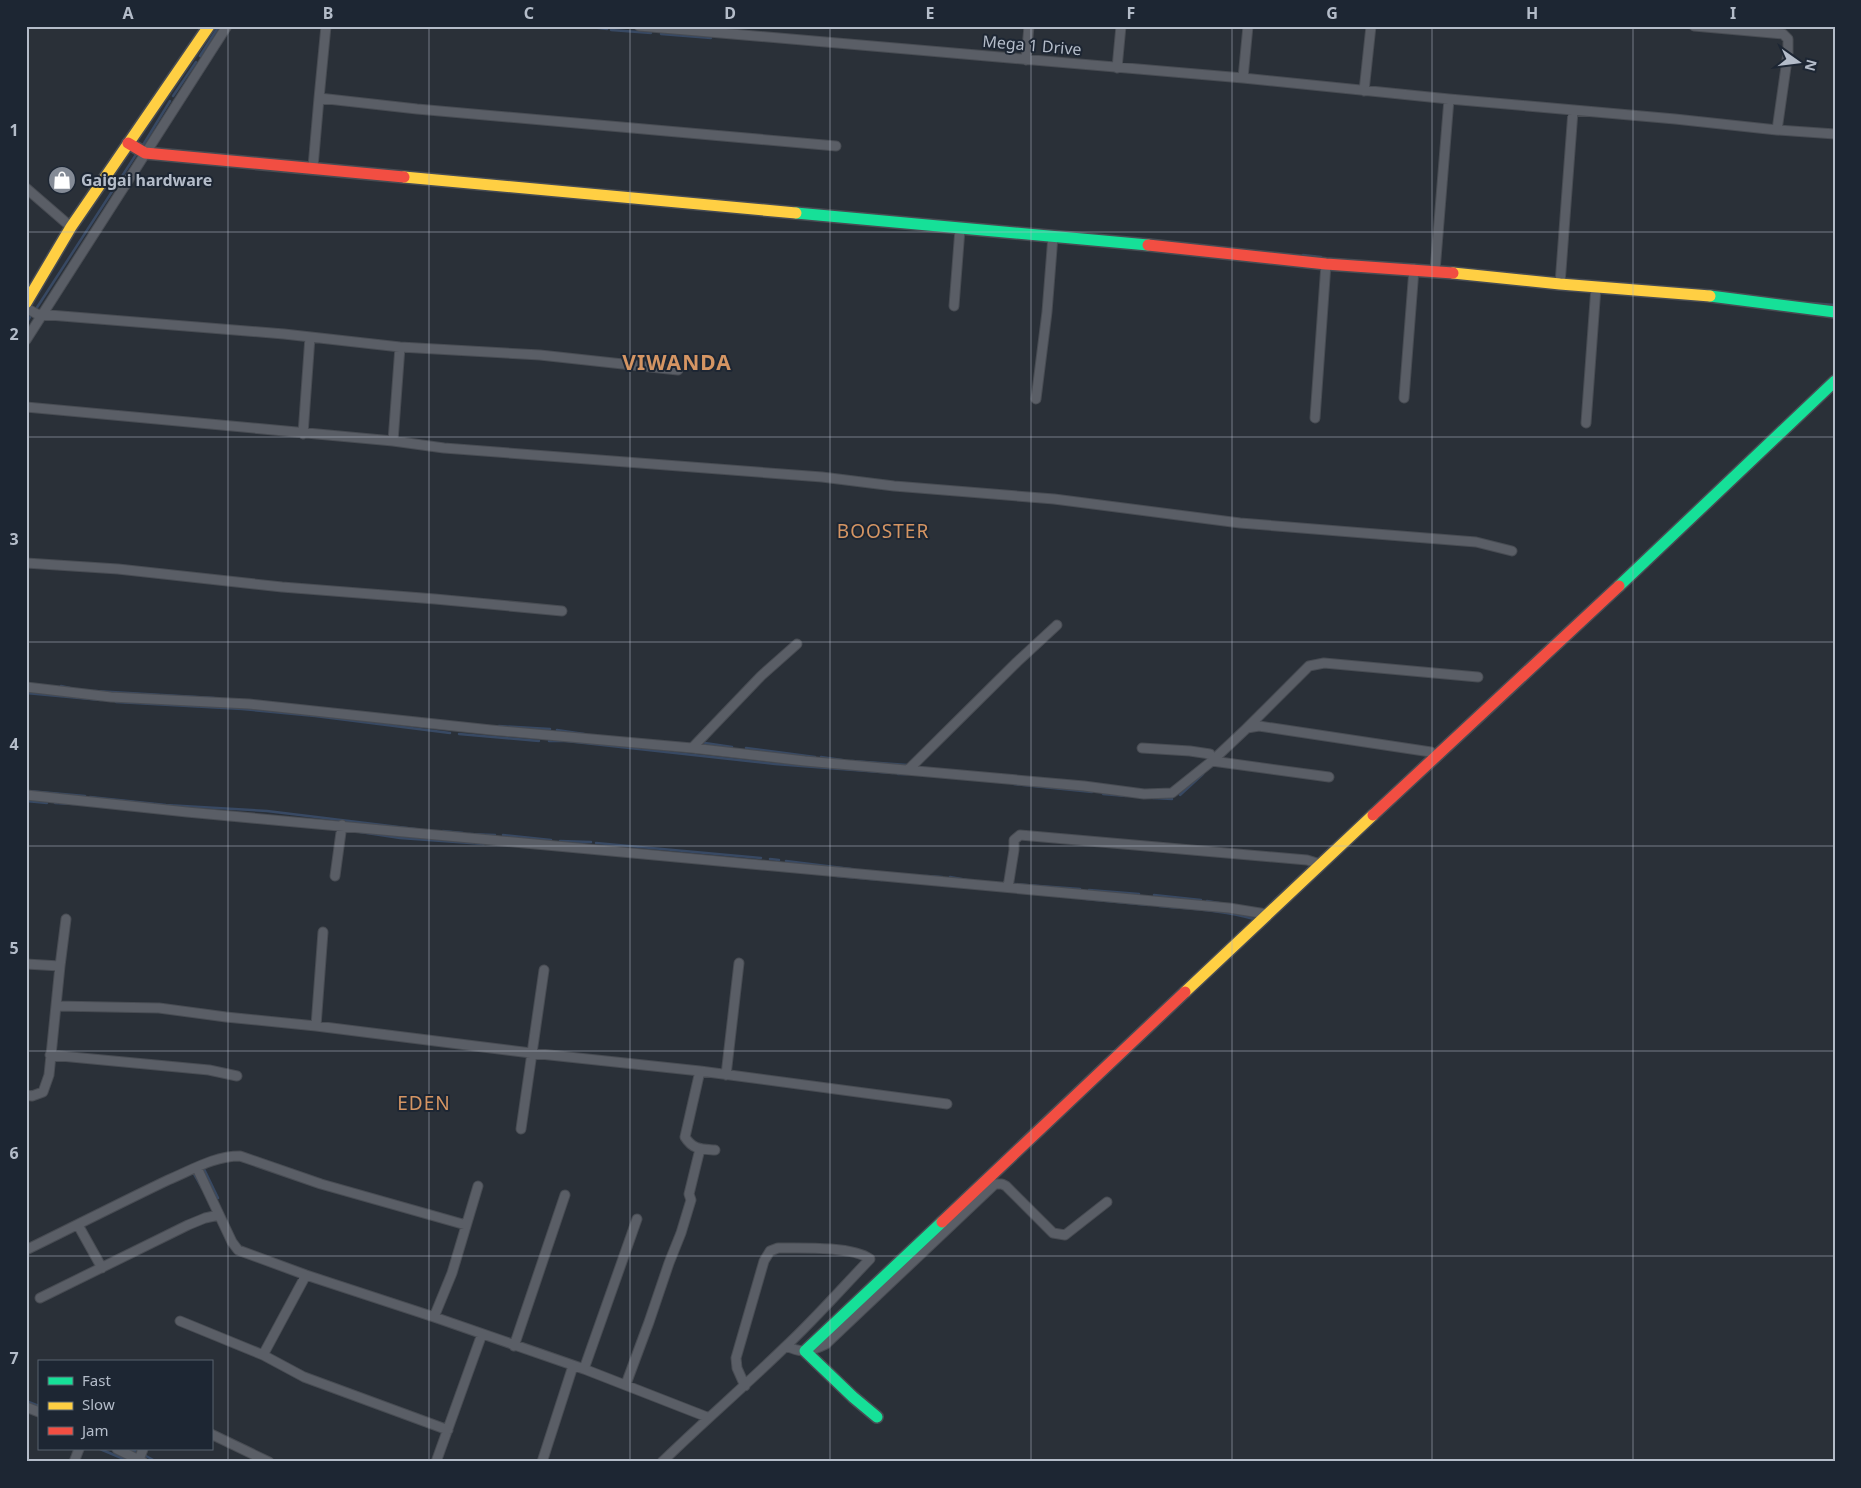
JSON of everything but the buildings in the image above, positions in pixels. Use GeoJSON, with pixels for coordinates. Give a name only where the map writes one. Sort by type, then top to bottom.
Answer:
{"type":"FeatureCollection","features":[{"type":"Feature","properties":{"kind":"street"},"geometry":{"type":"LineString","coordinates":[[26,303],[71,227],[208,26]]}},
{"type":"Feature","properties":{"kind":"street"},"geometry":{"type":"LineString","coordinates":[[26,340],[227,26]]}},
{"type":"Feature","properties":{"kind":"street"},"geometry":{"type":"LineString","coordinates":[[313,167],[326,26]]}},
{"type":"Feature","properties":{"kind":"street","name":"Mega 1 Drive"},"geometry":{"type":"LineString","coordinates":[[639,26],[1243,78],[1573,111],[1835,134]]}},
{"type":"Feature","properties":{"kind":"street"},"geometry":{"type":"LineString","coordinates":[[1026,60],[1029,26]]}},
{"type":"Feature","properties":{"kind":"street"},"geometry":{"type":"LineString","coordinates":[[1117,68],[1121,26]]}},
{"type":"Feature","properties":{"kind":"street"},"geometry":{"type":"LineString","coordinates":[[1243,78],[1248,26]]}},
{"type":"Feature","properties":{"kind":"street"},"geometry":{"type":"LineString","coordinates":[[1364,91],[1371,26]]}},
{"type":"Feature","properties":{"kind":"street"},"geometry":{"type":"LineString","coordinates":[[1694,26],[1783,34],[1788,39],[1788,53],[1777,130]]}},
{"type":"Feature","properties":{"kind":"street"},"geometry":{"type":"LineString","coordinates":[[190,54],[203,62]]}},
{"type":"Feature","properties":{"kind":"street"},"geometry":{"type":"LineString","coordinates":[[162,94],[178,102]]}},
{"type":"Feature","properties":{"kind":"street"},"geometry":{"type":"LineString","coordinates":[[319,98],[417,109],[836,146]]}},
{"type":"Feature","properties":{"kind":"street"},"geometry":{"type":"LineString","coordinates":[[1435,272],[1449,99]]}},
{"type":"Feature","properties":{"kind":"street"},"geometry":{"type":"LineString","coordinates":[[1560,284],[1573,111]]}},
{"type":"Feature","properties":{"kind":"street"},"geometry":{"type":"LineString","coordinates":[[128,143],[145,153],[1053,236],[1326,264],[1700,295],[1835,312]]}},
{"type":"Feature","properties":{"kind":"street"},"geometry":{"type":"LineString","coordinates":[[26,188],[71,227]]}},
{"type":"Feature","properties":{"kind":"street"},"geometry":{"type":"LineString","coordinates":[[954,306],[960,229]]}},
{"type":"Feature","properties":{"kind":"street"},"geometry":{"type":"LineString","coordinates":[[1036,399],[1048,312],[1053,236]]}},
{"type":"Feature","properties":{"kind":"street"},"geometry":{"type":"LineString","coordinates":[[1315,418],[1326,264]]}},
{"type":"Feature","properties":{"kind":"street"},"geometry":{"type":"LineString","coordinates":[[1404,398],[1414,270]]}},
{"type":"Feature","properties":{"kind":"street"},"geometry":{"type":"LineString","coordinates":[[1586,423],[1596,287]]}},
{"type":"Feature","properties":{"kind":"street"},"geometry":{"type":"LineString","coordinates":[[26,308],[37,314],[310,336],[400,347],[540,355],[678,370]]}},
{"type":"Feature","properties":{"kind":"street"},"geometry":{"type":"LineString","coordinates":[[303,434],[310,336]]}},
{"type":"Feature","properties":{"kind":"street"},"geometry":{"type":"LineString","coordinates":[[393,441],[400,347]]}},
{"type":"Feature","properties":{"kind":"street"},"geometry":{"type":"LineString","coordinates":[[804,1351],[1266,914],[1634,572],[1835,381]]}},
{"type":"Feature","properties":{"kind":"street"},"geometry":{"type":"LineString","coordinates":[[26,407],[393,441],[444,448],[822,477],[894,486],[1054,499],[1240,523],[1476,542],[1512,551]]}},
{"type":"Feature","properties":{"kind":"street"},"geometry":{"type":"LineString","coordinates":[[26,563],[118,569],[282,587],[562,611]]}},
{"type":"Feature","properties":{"kind":"street"},"geometry":{"type":"LineString","coordinates":[[908,770],[1057,625]]}},
{"type":"Feature","properties":{"kind":"street"},"geometry":{"type":"LineString","coordinates":[[692,748],[761,676],[797,644]]}},
{"type":"Feature","properties":{"kind":"street"},"geometry":{"type":"LineString","coordinates":[[26,687],[111,696],[249,704],[805,761],[1084,786],[1144,794],[1164,794],[1172,793],[1212,760],[1309,666],[1324,663],[1478,677]]}},
{"type":"Feature","properties":{"kind":"street"},"geometry":{"type":"LineString","coordinates":[[1247,728],[1259,726],[1431,752]]}},
{"type":"Feature","properties":{"kind":"street"},"geometry":{"type":"LineString","coordinates":[[1142,748],[1210,754],[1212,760]]}},
{"type":"Feature","properties":{"kind":"street"},"geometry":{"type":"LineString","coordinates":[[1212,760],[1329,777]]}},
{"type":"Feature","properties":{"kind":"street"},"geometry":{"type":"LineString","coordinates":[[26,795],[187,812],[1229,908],[1266,914]]}},
{"type":"Feature","properties":{"kind":"street"},"geometry":{"type":"LineString","coordinates":[[335,876],[342,825]]}},
{"type":"Feature","properties":{"kind":"street"},"geometry":{"type":"LineString","coordinates":[[1008,887],[1014,840],[1020,835],[1307,860],[1320,864]]}},
{"type":"Feature","properties":{"kind":"street"},"geometry":{"type":"LineString","coordinates":[[26,1095],[32,1096],[43,1092],[49,1075],[66,918]]}},
{"type":"Feature","properties":{"kind":"street"},"geometry":{"type":"LineString","coordinates":[[316,1026],[323,932]]}},
{"type":"Feature","properties":{"kind":"street"},"geometry":{"type":"LineString","coordinates":[[726,1075],[738,963]]}},
{"type":"Feature","properties":{"kind":"street"},"geometry":{"type":"LineString","coordinates":[[26,964],[60,966]]}},
{"type":"Feature","properties":{"kind":"street"},"geometry":{"type":"LineString","coordinates":[[521,1129],[544,970]]}},
{"type":"Feature","properties":{"kind":"street"},"geometry":{"type":"LineString","coordinates":[[56,1006],[159,1008],[227,1018],[316,1026],[532,1053],[700,1071],[946,1104]]}},
{"type":"Feature","properties":{"kind":"street"},"geometry":{"type":"LineString","coordinates":[[50,1055],[209,1070],[237,1076]]}},
{"type":"Feature","properties":{"kind":"street"},"geometry":{"type":"LineString","coordinates":[[700,1071],[685,1138],[690,1145],[700,1149],[715,1150]]}},
{"type":"Feature","properties":{"kind":"street"},"geometry":{"type":"LineString","coordinates":[[626,1384],[669,1262],[682,1232],[691,1200],[689,1194],[700,1149]]}},
{"type":"Feature","properties":{"kind":"street"},"geometry":{"type":"LineString","coordinates":[[26,1250],[148,1190],[213,1160],[227,1156],[240,1156],[321,1184],[466,1226]]}},
{"type":"Feature","properties":{"kind":"street"},"geometry":{"type":"LineString","coordinates":[[197,1168],[232,1242],[238,1250],[306,1276],[434,1317],[584,1369],[707,1417]]}},
{"type":"Feature","properties":{"kind":"street"},"geometry":{"type":"LineString","coordinates":[[787,1346],[796,1351],[804,1351],[826,1344],[995,1184],[1006,1186],[1053,1233],[1059,1235],[1064,1235],[1107,1202]]}},
{"type":"Feature","properties":{"kind":"street"},"geometry":{"type":"LineString","coordinates":[[434,1317],[452,1274],[478,1186]]}},
{"type":"Feature","properties":{"kind":"street"},"geometry":{"type":"LineString","coordinates":[[514,1346],[565,1195]]}},
{"type":"Feature","properties":{"kind":"street"},"geometry":{"type":"LineString","coordinates":[[40,1298],[188,1225],[219,1215]]}},
{"type":"Feature","properties":{"kind":"street"},"geometry":{"type":"LineString","coordinates":[[584,1369],[637,1219]]}},
{"type":"Feature","properties":{"kind":"street"},"geometry":{"type":"LineString","coordinates":[[78,1225],[102,1268]]}},
{"type":"Feature","properties":{"kind":"street"},"geometry":{"type":"LineString","coordinates":[[662,1462],[707,1417],[745,1386],[787,1346],[870,1259],[845,1250],[778,1248],[770,1251],[764,1261],[736,1358],[737,1368],[745,1386]]}},
{"type":"Feature","properties":{"kind":"street"},"geometry":{"type":"LineString","coordinates":[[263,1355],[306,1276]]}},
{"type":"Feature","properties":{"kind":"street"},"geometry":{"type":"LineString","coordinates":[[180,1321],[263,1355],[304,1376],[448,1430]]}},
{"type":"Feature","properties":{"kind":"street"},"geometry":{"type":"LineString","coordinates":[[436,1462],[482,1334]]}},
{"type":"Feature","properties":{"kind":"street"},"geometry":{"type":"LineString","coordinates":[[804,1351],[877,1417]]}},
{"type":"Feature","properties":{"kind":"street"},"geometry":{"type":"LineString","coordinates":[[542,1462],[574,1366]]}},
{"type":"Feature","properties":{"kind":"street"},"geometry":{"type":"LineString","coordinates":[[26,1407],[38,1412]]}},
{"type":"Feature","properties":{"kind":"street"},"geometry":{"type":"LineString","coordinates":[[212,1434],[269,1462]]}},
{"type":"Feature","properties":{"kind":"street"},"geometry":{"type":"LineString","coordinates":[[74,1462],[78,1450]]}},
{"type":"Feature","properties":{"kind":"street"},"geometry":{"type":"LineString","coordinates":[[119,1450],[141,1461]]}},
{"type":"Feature","properties":{"kind":"waterway"},"geometry":{"type":"LineString","coordinates":[[200,56],[219,26]]}},
{"type":"Feature","properties":{"kind":"waterway"},"geometry":{"type":"LineString","coordinates":[[583,26],[607,29]]}},
{"type":"Feature","properties":{"kind":"waterway"},"geometry":{"type":"LineString","coordinates":[[611,30],[651,33]]}},
{"type":"Feature","properties":{"kind":"waterway"},"geometry":{"type":"LineString","coordinates":[[661,34],[711,38]]}},
{"type":"Feature","properties":{"kind":"waterway"},"geometry":{"type":"LineString","coordinates":[[173,96],[196,62]]}},
{"type":"Feature","properties":{"kind":"waterway"},"geometry":{"type":"LineString","coordinates":[[143,145],[170,101]]}},
{"type":"Feature","properties":{"kind":"waterway"},"geometry":{"type":"LineString","coordinates":[[36,309],[137,153]]}},
{"type":"Feature","properties":{"kind":"waterway"},"geometry":{"type":"LineString","coordinates":[[1303,255],[1321,257]]}},
{"type":"Feature","properties":{"kind":"waterway"},"geometry":{"type":"LineString","coordinates":[[1811,303],[1835,305]]}},
{"type":"Feature","properties":{"kind":"waterway"},"geometry":{"type":"LineString","coordinates":[[26,324],[30,317]]}},
{"type":"Feature","properties":{"kind":"waterway"},"geometry":{"type":"LineString","coordinates":[[61,686],[70,688]]}},
{"type":"Feature","properties":{"kind":"waterway"},"geometry":{"type":"LineString","coordinates":[[95,691],[214,698]]}},
{"type":"Feature","properties":{"kind":"waterway"},"geometry":{"type":"LineString","coordinates":[[26,693],[101,700]]}},
{"type":"Feature","properties":{"kind":"waterway"},"geometry":{"type":"LineString","coordinates":[[116,702],[242,709],[450,733]]}},
{"type":"Feature","properties":{"kind":"waterway"},"geometry":{"type":"LineString","coordinates":[[499,726],[550,729]]}},
{"type":"Feature","properties":{"kind":"waterway"},"geometry":{"type":"LineString","coordinates":[[557,730],[584,734]]}},
{"type":"Feature","properties":{"kind":"waterway"},"geometry":{"type":"LineString","coordinates":[[459,734],[539,741]]}},
{"type":"Feature","properties":{"kind":"waterway"},"geometry":{"type":"LineString","coordinates":[[549,741],[566,741],[775,764],[893,773]]}},
{"type":"Feature","properties":{"kind":"waterway"},"geometry":{"type":"LineString","coordinates":[[705,743],[732,747]]}},
{"type":"Feature","properties":{"kind":"waterway"},"geometry":{"type":"LineString","coordinates":[[746,748],[815,757]]}},
{"type":"Feature","properties":{"kind":"waterway"},"geometry":{"type":"LineString","coordinates":[[821,757],[842,760]]}},
{"type":"Feature","properties":{"kind":"waterway"},"geometry":{"type":"LineString","coordinates":[[852,761],[908,765]]}},
{"type":"Feature","properties":{"kind":"waterway"},"geometry":{"type":"LineString","coordinates":[[898,774],[907,774]]}},
{"type":"Feature","properties":{"kind":"waterway"},"geometry":{"type":"LineString","coordinates":[[1180,795],[1203,774]]}},
{"type":"Feature","properties":{"kind":"waterway"},"geometry":{"type":"LineString","coordinates":[[1014,784],[1092,792]]}},
{"type":"Feature","properties":{"kind":"waterway"},"geometry":{"type":"LineString","coordinates":[[29,791],[85,796]]}},
{"type":"Feature","properties":{"kind":"waterway"},"geometry":{"type":"LineString","coordinates":[[1103,794],[1126,796]]}},
{"type":"Feature","properties":{"kind":"waterway"},"geometry":{"type":"LineString","coordinates":[[90,797],[166,805],[267,811],[415,829]]}},
{"type":"Feature","properties":{"kind":"waterway"},"geometry":{"type":"LineString","coordinates":[[1153,798],[1172,799]]}},
{"type":"Feature","properties":{"kind":"waterway"},"geometry":{"type":"LineString","coordinates":[[26,801],[47,803]]}},
{"type":"Feature","properties":{"kind":"waterway"},"geometry":{"type":"LineString","coordinates":[[55,803],[74,804]]}},
{"type":"Feature","properties":{"kind":"waterway"},"geometry":{"type":"LineString","coordinates":[[443,831],[463,833]]}},
{"type":"Feature","properties":{"kind":"waterway"},"geometry":{"type":"LineString","coordinates":[[360,832],[400,838],[484,844]]}},
{"type":"Feature","properties":{"kind":"waterway"},"geometry":{"type":"LineString","coordinates":[[469,834],[495,835]]}},
{"type":"Feature","properties":{"kind":"waterway"},"geometry":{"type":"LineString","coordinates":[[503,835],[551,840]]}},
{"type":"Feature","properties":{"kind":"waterway"},"geometry":{"type":"LineString","coordinates":[[560,841],[591,842]]}},
{"type":"Feature","properties":{"kind":"waterway"},"geometry":{"type":"LineString","coordinates":[[596,843],[761,858]]}},
{"type":"Feature","properties":{"kind":"waterway"},"geometry":{"type":"LineString","coordinates":[[770,859],[779,860]]}},
{"type":"Feature","properties":{"kind":"waterway"},"geometry":{"type":"LineString","coordinates":[[786,861],[851,869]]}},
{"type":"Feature","properties":{"kind":"waterway"},"geometry":{"type":"LineString","coordinates":[[837,876],[882,880]]}},
{"type":"Feature","properties":{"kind":"waterway"},"geometry":{"type":"LineString","coordinates":[[926,876],[942,877]]}},
{"type":"Feature","properties":{"kind":"waterway"},"geometry":{"type":"LineString","coordinates":[[950,877],[967,880]]}},
{"type":"Feature","properties":{"kind":"waterway"},"geometry":{"type":"LineString","coordinates":[[1014,884],[1080,889]]}},
{"type":"Feature","properties":{"kind":"waterway"},"geometry":{"type":"LineString","coordinates":[[1089,890],[1139,894]]}},
{"type":"Feature","properties":{"kind":"waterway"},"geometry":{"type":"LineString","coordinates":[[1154,895],[1201,900]]}},
{"type":"Feature","properties":{"kind":"waterway"},"geometry":{"type":"LineString","coordinates":[[1086,899],[1149,905]]}},
{"type":"Feature","properties":{"kind":"waterway"},"geometry":{"type":"LineString","coordinates":[[1207,901],[1219,903]]}},
{"type":"Feature","properties":{"kind":"waterway"},"geometry":{"type":"LineString","coordinates":[[1159,906],[1219,912],[1254,919]]}},
{"type":"Feature","properties":{"kind":"waterway"},"geometry":{"type":"LineString","coordinates":[[204,1169],[218,1198]]}},
{"type":"Feature","properties":{"kind":"waterway"},"geometry":{"type":"LineString","coordinates":[[194,1174],[202,1188]]}},
{"type":"Feature","properties":{"kind":"waterway"},"geometry":{"type":"LineString","coordinates":[[26,1401],[38,1406]]}},
{"type":"Feature","properties":{"kind":"waterway"},"geometry":{"type":"LineString","coordinates":[[102,1450],[131,1462]]}},
{"type":"Feature","properties":{"kind":"waterway"},"geometry":{"type":"LineString","coordinates":[[146,1456],[157,1462]]}},
{"type":"Feature","properties":{"kind":"traffic: fast"},"geometry":{"type":"LineString","coordinates":[[796,213],[1148,245]]}},
{"type":"Feature","properties":{"kind":"traffic: fast"},"geometry":{"type":"LineString","coordinates":[[1710,296],[1835,312]]}},
{"type":"Feature","properties":{"kind":"traffic: fast"},"geometry":{"type":"LineString","coordinates":[[1619,586],[1835,381]]}},
{"type":"Feature","properties":{"kind":"traffic: fast"},"geometry":{"type":"LineString","coordinates":[[877,1417],[805,1351],[942,1222]]}},
{"type":"Feature","properties":{"kind":"traffic: slow"},"geometry":{"type":"LineString","coordinates":[[26,303],[71,227],[209,26]]}},
{"type":"Feature","properties":{"kind":"traffic: slow"},"geometry":{"type":"LineString","coordinates":[[404,177],[796,213]]}},
{"type":"Feature","properties":{"kind":"traffic: slow"},"geometry":{"type":"LineString","coordinates":[[1453,273],[1710,296]]}},
{"type":"Feature","properties":{"kind":"traffic: slow"},"geometry":{"type":"LineString","coordinates":[[1185,992],[1373,815]]}},
{"type":"Feature","properties":{"kind":"traffic: jam"},"geometry":{"type":"LineString","coordinates":[[128,143],[145,153],[404,177]]}},
{"type":"Feature","properties":{"kind":"traffic: jam"},"geometry":{"type":"LineString","coordinates":[[1148,245],[1326,264],[1453,273]]}},
{"type":"Feature","properties":{"kind":"traffic: jam"},"geometry":{"type":"LineString","coordinates":[[1373,815],[1619,586]]}},
{"type":"Feature","properties":{"kind":"traffic: jam"},"geometry":{"type":"LineString","coordinates":[[942,1222],[1185,992]]}},
{"type":"Feature","properties":{"kind":"place","name":"Gaigai hardware"},"geometry":{"type":"Point","coordinates":[62,180]}},
{"type":"Feature","properties":{"kind":"district","name":"VIWANDA"},"geometry":{"type":"Point","coordinates":[677,363]}},
{"type":"Feature","properties":{"kind":"district","name":"BOOSTER"},"geometry":{"type":"Point","coordinates":[883,531]}},
{"type":"Feature","properties":{"kind":"district","name":"EDEN"},"geometry":{"type":"Point","coordinates":[424,1103]}}]}
